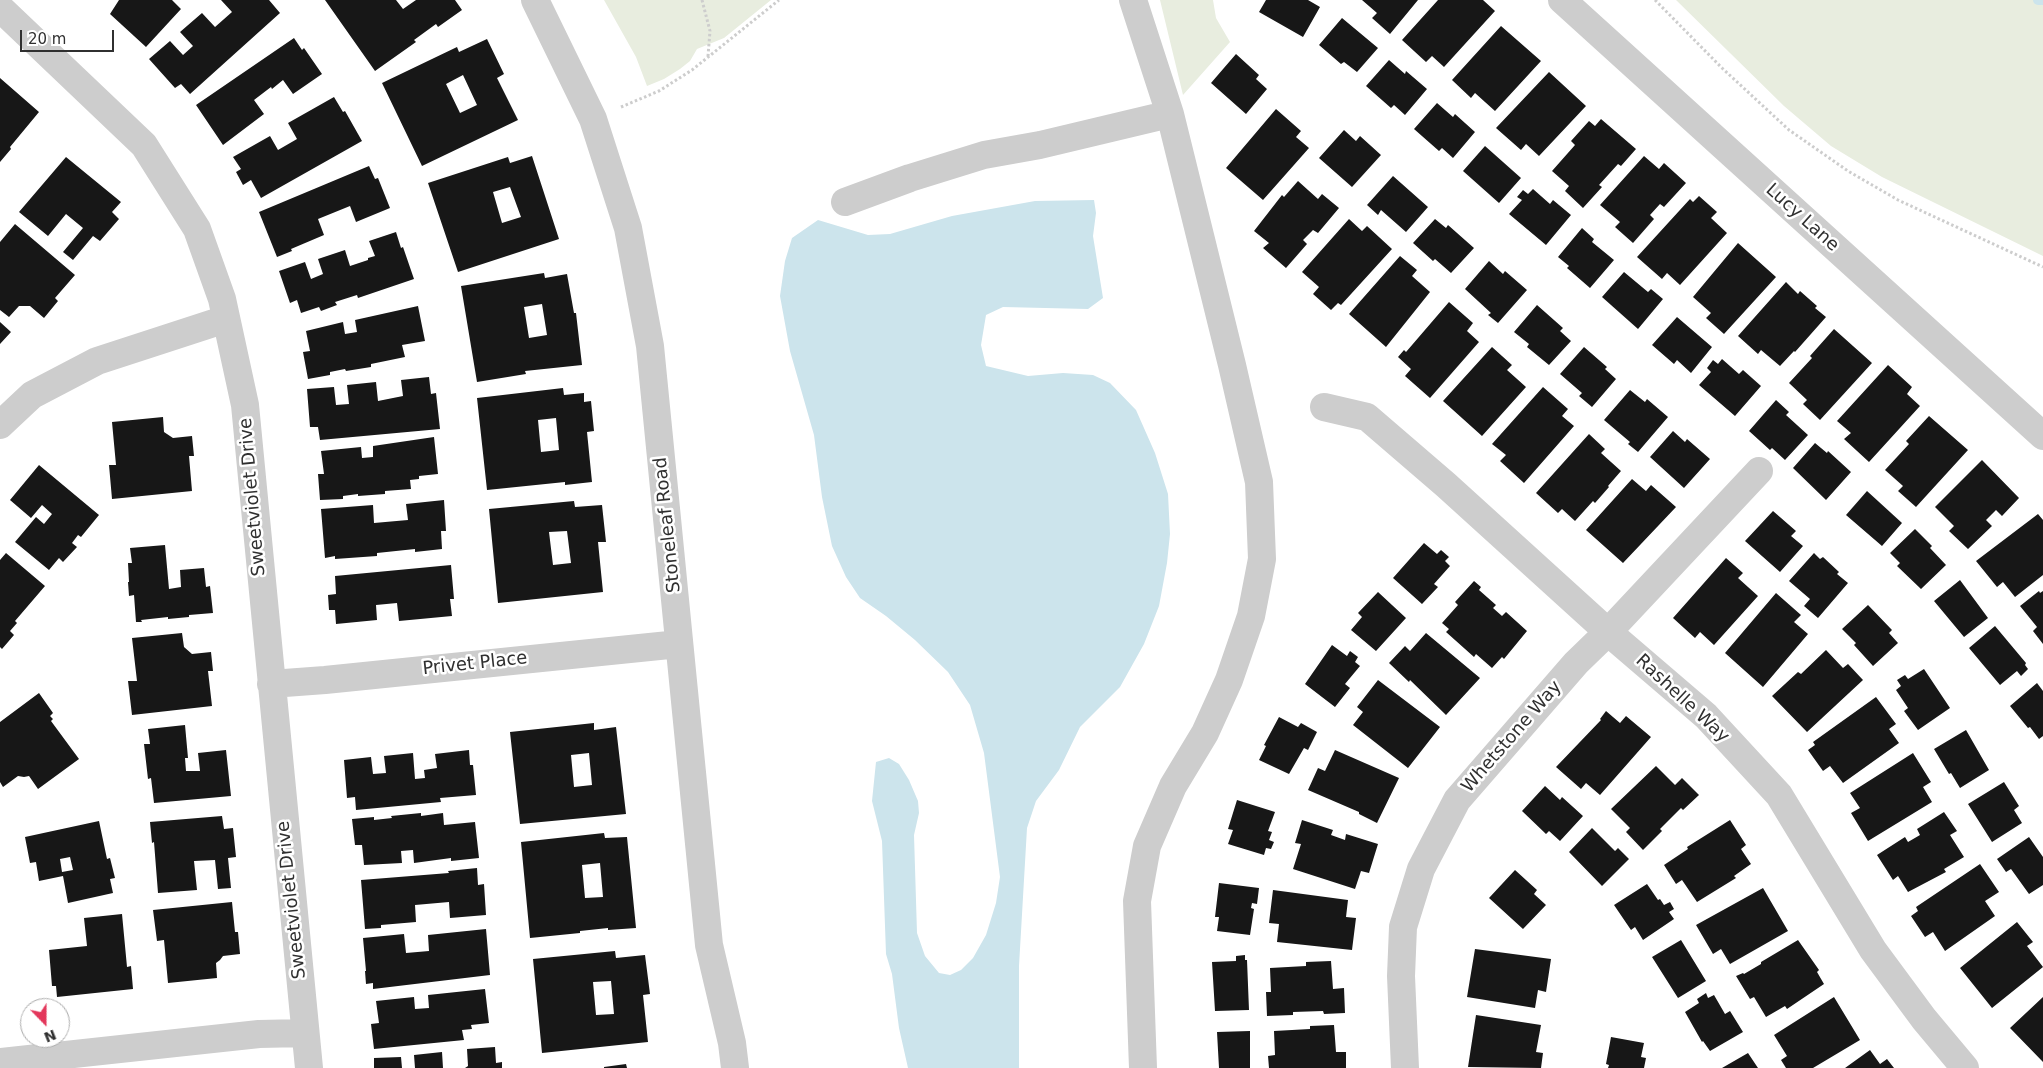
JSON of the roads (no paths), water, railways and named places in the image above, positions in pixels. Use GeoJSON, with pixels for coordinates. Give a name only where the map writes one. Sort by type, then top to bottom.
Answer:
{"type":"FeatureCollection","features":[{"type":"Feature","properties":{"kind":"street","name":"Stoneleaf Road"},"geometry":{"type":"LineString","coordinates":[[535,0],[594,119],[628,228],[650,346],[709,945],[732,1043],[735,1068]]}},
{"type":"Feature","properties":{"kind":"street"},"geometry":{"type":"LineString","coordinates":[[1133,0],[1170,114],[1232,364],[1259,482],[1262,559],[1251,616],[1229,680],[1205,733],[1173,786],[1147,846],[1137,901],[1143,1068]]}},
{"type":"Feature","properties":{"kind":"street","name":"Lucy Lane"},"geometry":{"type":"LineString","coordinates":[[1562,0],[2043,436]]}},
{"type":"Feature","properties":{"kind":"street","name":"Sweetviolet Drive"},"geometry":{"type":"LineString","coordinates":[[0,8],[144,145],[197,229],[222,299],[245,405],[309,1068]]}},
{"type":"Feature","properties":{"kind":"street"},"geometry":{"type":"LineString","coordinates":[[845,202],[910,178],[984,155],[1040,145],[1170,114]]}},
{"type":"Feature","properties":{"kind":"street"},"geometry":{"type":"LineString","coordinates":[[0,425],[32,395],[97,361],[226,319]]}},
{"type":"Feature","properties":{"kind":"street","name":"Rashelle Way"},"geometry":{"type":"LineString","coordinates":[[1324,406],[1367,417],[1446,485],[1608,632],[1706,716],[1779,795],[1873,950],[1924,1019],[1965,1068]]}},
{"type":"Feature","properties":{"kind":"street","name":"Whetstone Way"},"geometry":{"type":"LineString","coordinates":[[1405,1068],[1401,976],[1403,927],[1421,870],[1457,800],[1576,663],[1608,632],[1759,471]]}},
{"type":"Feature","properties":{"kind":"street","name":"Privet Place"},"geometry":{"type":"LineString","coordinates":[[271,684],[679,644]]}},
{"type":"Feature","properties":{"kind":"street"},"geometry":{"type":"LineString","coordinates":[[0,1062],[259,1034],[305,1033]]}},
{"type":"Feature","properties":{"kind":"water"},"geometry":{"type":"Polygon","coordinates":[[[1094,200],[1096,213],[1093,236],[1103,298],[1088,309],[1003,307],[986,315],[981,345],[986,366],[1028,376],[1063,373],[1093,375],[1110,383],[1136,410],[1155,453],[1168,494],[1170,534],[1159,606],[1144,644],[1120,687],[1080,727],[1059,770],[1036,801],[1027,828],[1019,966],[1019,1068],[908,1068],[899,1028],[892,974],[886,954],[882,841],[872,801],[876,762],[889,758],[899,764],[909,780],[918,801],[919,813],[914,835],[917,933],[925,956],[939,973],[950,975],[961,970],[973,958],[986,935],[996,903],[1000,877],[984,753],[970,705],[948,672],[915,640],[860,598],[846,577],[832,546],[822,497],[814,435],[790,351],[780,296],[785,261],[792,238],[818,220],[868,235],[890,234],[952,216],[1035,201],[1094,200]]]}},
{"type":"Feature","properties":{"kind":"waterway"},"geometry":{"type":"LineString","coordinates":[[2038,0],[2043,0]]}}]}
